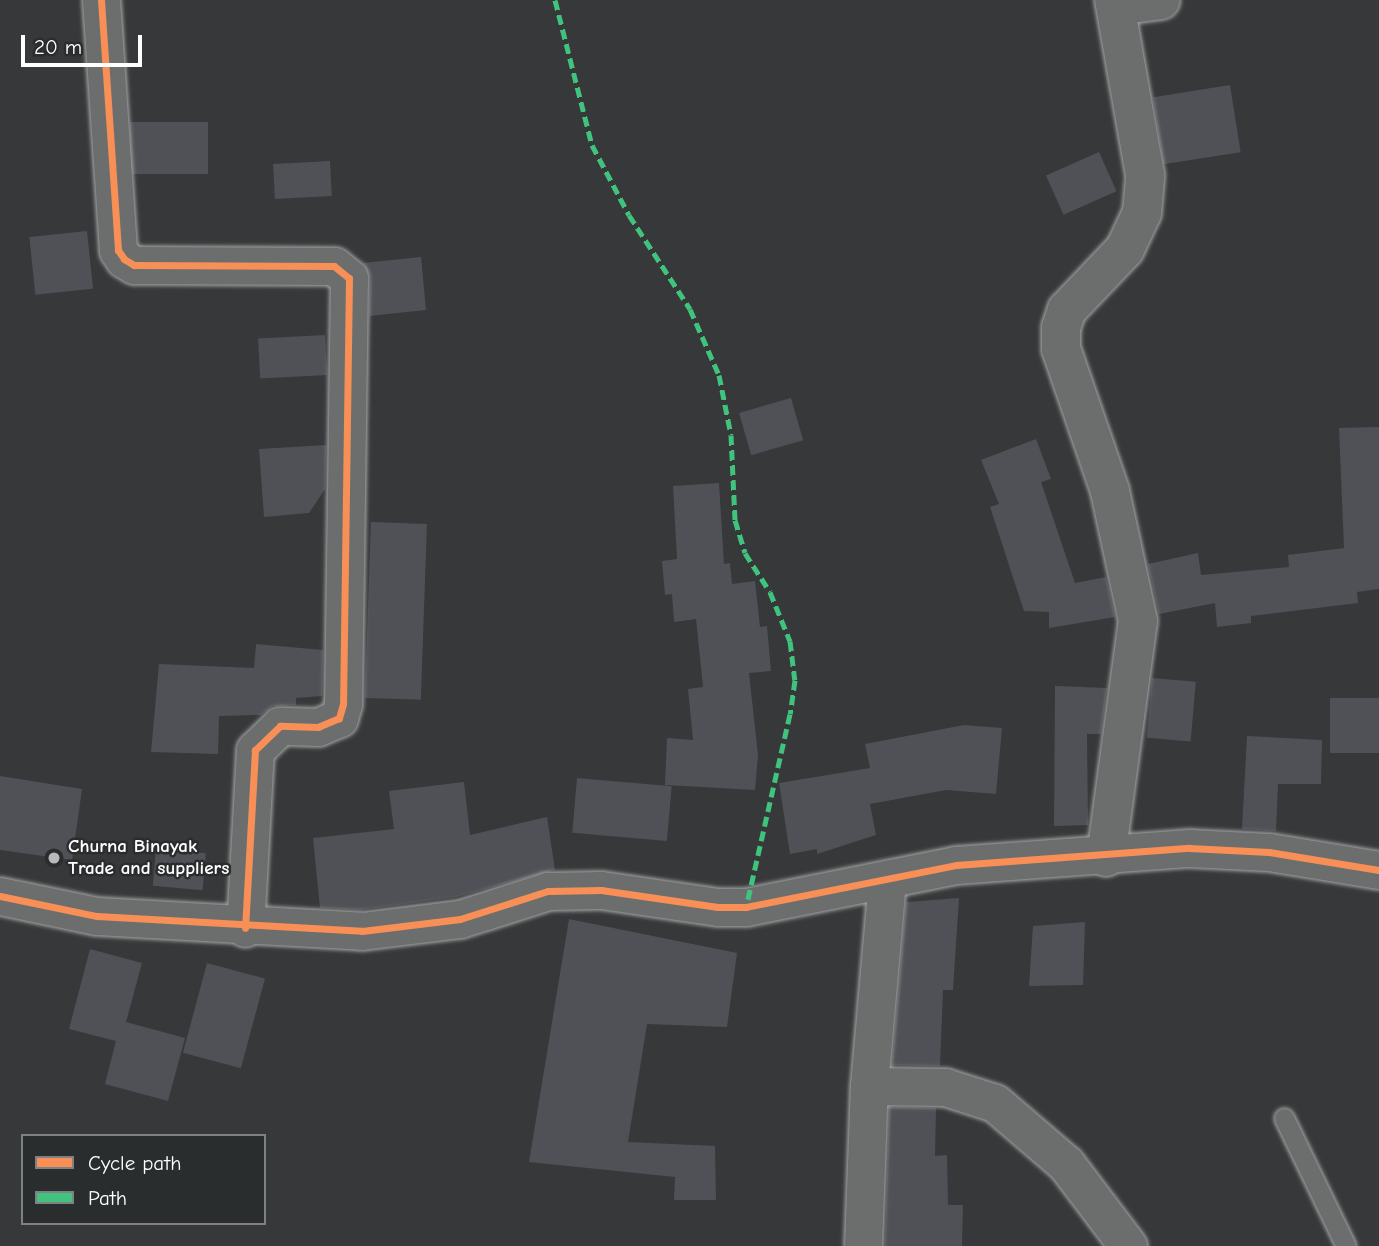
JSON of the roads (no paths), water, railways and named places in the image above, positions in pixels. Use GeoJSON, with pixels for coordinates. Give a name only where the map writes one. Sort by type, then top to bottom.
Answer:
{"type":"FeatureCollection","features":[{"type":"Feature","properties":{"kind":"street"},"geometry":{"type":"LineString","coordinates":[[101,0],[118,250],[124,258],[134,265],[334,266],[349,278],[344,704],[338,718],[318,727],[280,726],[255,750],[245,928]]}},
{"type":"Feature","properties":{"kind":"street"},"geometry":{"type":"LineString","coordinates":[[1107,857],[1138,621],[1110,491],[1060,338],[1067,310],[1125,249],[1142,213],[1144,175],[1115,3],[1161,0]]}},
{"type":"Feature","properties":{"kind":"street"},"geometry":{"type":"LineString","coordinates":[[0,896],[97,916],[245,928],[394,928],[460,919],[548,891],[601,890],[718,908],[746,907],[956,865],[1107,857],[1189,848],[1269,852],[1379,870]]}},
{"type":"Feature","properties":{"kind":"street"},"geometry":{"type":"LineString","coordinates":[[863,1246],[869,1086],[887,879]]}},
{"type":"Feature","properties":{"kind":"street"},"geometry":{"type":"LineString","coordinates":[[869,1086],[945,1087],[995,1103],[1066,1164],[1128,1246]]}},
{"type":"Feature","properties":{"kind":"lane"},"geometry":{"type":"LineString","coordinates":[[1284,1118],[1346,1246]]}},
{"type":"Feature","properties":{"kind":"place","name":"Churna Binayak Trade and suppliers"},"geometry":{"type":"Point","coordinates":[54,858]}}]}
